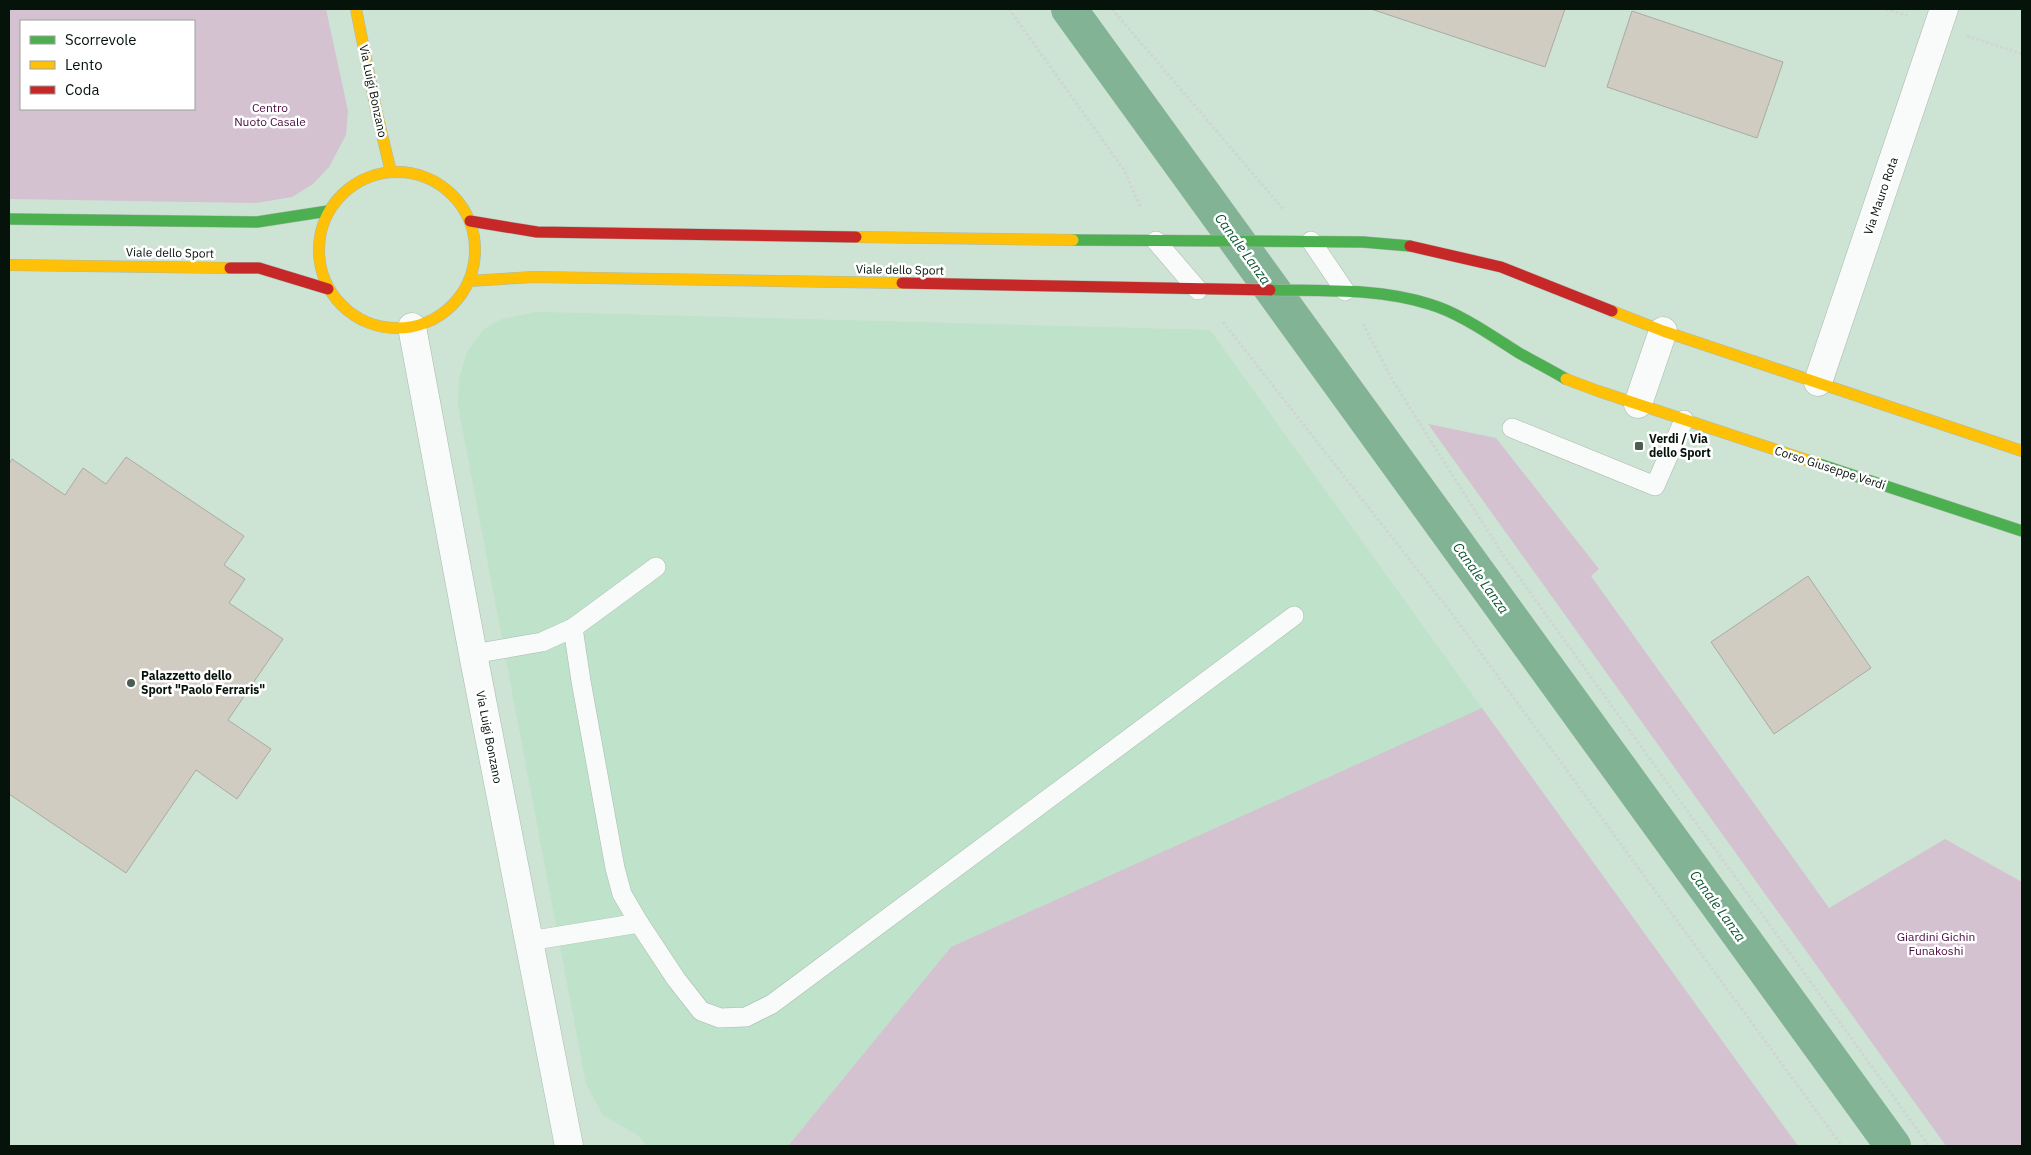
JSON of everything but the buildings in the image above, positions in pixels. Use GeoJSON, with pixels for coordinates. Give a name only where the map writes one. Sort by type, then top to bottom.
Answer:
{"type":"FeatureCollection","features":[{"type":"Feature","properties":{"kind":"street","name":"Via Luigi Bonzano"},"geometry":{"type":"LineString","coordinates":[[356,9],[377,114],[391,172]]}},
{"type":"Feature","properties":{"kind":"street","name":"Via Mauro Rota"},"geometry":{"type":"LineString","coordinates":[[1818,382],[1944,9]]}},
{"type":"Feature","properties":{"kind":"street"},"geometry":{"type":"LineString","coordinates":[[391,172],[416,174],[439,184],[457,200],[470,222],[475,241],[475,262],[469,281],[455,303],[435,319],[412,327],[387,328],[364,322],[343,308],[328,288],[319,263],[319,236],[328,211],[345,191],[352,186],[366,178],[391,172]]}},
{"type":"Feature","properties":{"kind":"street"},"geometry":{"type":"LineString","coordinates":[[9,219],[258,222],[328,211]]}},
{"type":"Feature","properties":{"kind":"street"},"geometry":{"type":"LineString","coordinates":[[470,222],[537,232],[1156,241],[1304,241],[1363,242],[1412,246],[1501,266],[1663,331],[2022,451]]}},
{"type":"Feature","properties":{"kind":"street","name":"Viale dello Sport"},"geometry":{"type":"LineString","coordinates":[[9,265],[259,268],[328,288]]}},
{"type":"Feature","properties":{"kind":"street","name":"Viale dello Sport"},"geometry":{"type":"LineString","coordinates":[[469,281],[534,277],[1338,291]]}},
{"type":"Feature","properties":{"kind":"street","name":"Corso Giuseppe Verdi"},"geometry":{"type":"LineString","coordinates":[[1338,291],[1394,294],[1431,304],[1481,328],[1521,354],[1570,380],[1684,420],[2022,531]]}},
{"type":"Feature","properties":{"kind":"street","name":"Via Luigi Bonzano"},"geometry":{"type":"LineString","coordinates":[[412,327],[472,654],[569,1146]]}},
{"type":"Feature","properties":{"kind":"street"},"geometry":{"type":"LineString","coordinates":[[1638,404],[1663,331]]}},
{"type":"Feature","properties":{"kind":"lane"},"geometry":{"type":"LineString","coordinates":[[1156,241],[1206,290]]}},
{"type":"Feature","properties":{"kind":"lane"},"geometry":{"type":"LineString","coordinates":[[1304,241],[1338,291]]}},
{"type":"Feature","properties":{"kind":"lane"},"geometry":{"type":"LineString","coordinates":[[1512,428],[1655,486],[1684,420]]}},
{"type":"Feature","properties":{"kind":"lane"},"geometry":{"type":"LineString","coordinates":[[472,654],[542,642],[574,628],[656,568]]}},
{"type":"Feature","properties":{"kind":"lane"},"geometry":{"type":"LineString","coordinates":[[574,628],[581,682],[614,868],[622,894],[676,979],[701,1010],[720,1018],[746,1017],[772,1004],[1294,616]]}},
{"type":"Feature","properties":{"kind":"lane"},"geometry":{"type":"LineString","coordinates":[[529,941],[639,923]]}},
{"type":"Feature","properties":{"kind":"path"},"geometry":{"type":"LineString","coordinates":[[1009,9],[1124,170],[1156,241]]}},
{"type":"Feature","properties":{"kind":"path"},"geometry":{"type":"LineString","coordinates":[[1112,9],[1304,241]]}},
{"type":"Feature","properties":{"kind":"path"},"geometry":{"type":"LineString","coordinates":[[1206,290],[1453,615],[1842,1146]]}},
{"type":"Feature","properties":{"kind":"path"},"geometry":{"type":"LineString","coordinates":[[1338,291],[1503,555],[1930,1146]]}},
{"type":"Feature","properties":{"kind":"shaded area"},"geometry":{"type":"Polygon","coordinates":[[[537,312],[1210,330],[1482,708],[951,947],[788,1146],[647,1146],[639,1136],[603,1115],[586,1084],[458,405],[459,380],[467,352],[484,329],[502,319],[537,312]]]}},
{"type":"Feature","properties":{"kind":"green space","name":"Centro Nuoto Casale"},"geometry":{"type":"Polygon","coordinates":[[[9,9],[326,9],[348,111],[346,135],[329,167],[313,184],[292,197],[256,203],[9,199],[9,9]]]}},
{"type":"Feature","properties":{"kind":"green space","name":"Giardini Gichin Funakoshi"},"geometry":{"type":"Polygon","coordinates":[[[1428,424],[1496,438],[1599,569],[1591,576],[1829,908],[1945,839],[2022,882],[2022,1146],[1946,1146],[1428,424]]]}},
{"type":"Feature","properties":{"kind":"green space"},"geometry":{"type":"Polygon","coordinates":[[[1482,708],[1798,1146],[788,1146],[951,947],[1482,708]]]}},
{"type":"Feature","properties":{"kind":"waterway","name":"Canale Lanza"},"geometry":{"type":"LineString","coordinates":[[1069,9],[1893,1146]]}},
{"type":"Feature","properties":{"kind":"traffic: fast"},"geometry":{"type":"LineString","coordinates":[[9,219],[257,222],[328,211]]}},
{"type":"Feature","properties":{"kind":"traffic: fast"},"geometry":{"type":"LineString","coordinates":[[1073,240],[1363,242],[1410,246]]}},
{"type":"Feature","properties":{"kind":"traffic: fast"},"geometry":{"type":"LineString","coordinates":[[1270,290],[1370,293],[1390,295],[1429,304],[1464,319],[1566,379]]}},
{"type":"Feature","properties":{"kind":"traffic: fast"},"geometry":{"type":"LineString","coordinates":[[1816,463],[2022,531]]}},
{"type":"Feature","properties":{"kind":"traffic: slow"},"geometry":{"type":"LineString","coordinates":[[356,9],[377,114],[391,172]]}},
{"type":"Feature","properties":{"kind":"traffic: slow"},"geometry":{"type":"LineString","coordinates":[[389,172],[405,172],[420,175],[434,181],[457,200],[466,213],[472,227],[475,250],[474,265],[466,287],[447,310],[434,319],[420,325],[405,328],[389,328],[374,325],[360,319],[337,300],[328,287],[322,273],[319,258],[319,242],[322,227],[328,213],[347,190],[360,181],[374,175],[389,172]]}},
{"type":"Feature","properties":{"kind":"traffic: slow"},"geometry":{"type":"LineString","coordinates":[[856,237],[1073,240]]}},
{"type":"Feature","properties":{"kind":"traffic: slow"},"geometry":{"type":"LineString","coordinates":[[9,265],[230,268]]}},
{"type":"Feature","properties":{"kind":"traffic: slow"},"geometry":{"type":"LineString","coordinates":[[469,281],[534,277],[902,283]]}},
{"type":"Feature","properties":{"kind":"traffic: slow"},"geometry":{"type":"LineString","coordinates":[[1612,311],[1663,331],[2022,451]]}},
{"type":"Feature","properties":{"kind":"traffic: slow"},"geometry":{"type":"LineString","coordinates":[[1566,379],[1816,463]]}},
{"type":"Feature","properties":{"kind":"traffic: jam"},"geometry":{"type":"LineString","coordinates":[[470,221],[537,232],[856,237]]}},
{"type":"Feature","properties":{"kind":"traffic: jam"},"geometry":{"type":"LineString","coordinates":[[1410,246],[1501,267],[1612,311]]}},
{"type":"Feature","properties":{"kind":"traffic: jam"},"geometry":{"type":"LineString","coordinates":[[230,268],[259,268],[328,289]]}},
{"type":"Feature","properties":{"kind":"traffic: jam"},"geometry":{"type":"LineString","coordinates":[[902,283],[1270,290]]}},
{"type":"Feature","properties":{"kind":"place","name":"Verdi / Via dello Sport"},"geometry":{"type":"Point","coordinates":[1639,446]}},
{"type":"Feature","properties":{"kind":"place","name":"Palazzetto dello Sport \"Paolo Ferraris\""},"geometry":{"type":"Point","coordinates":[131,683]}}]}
